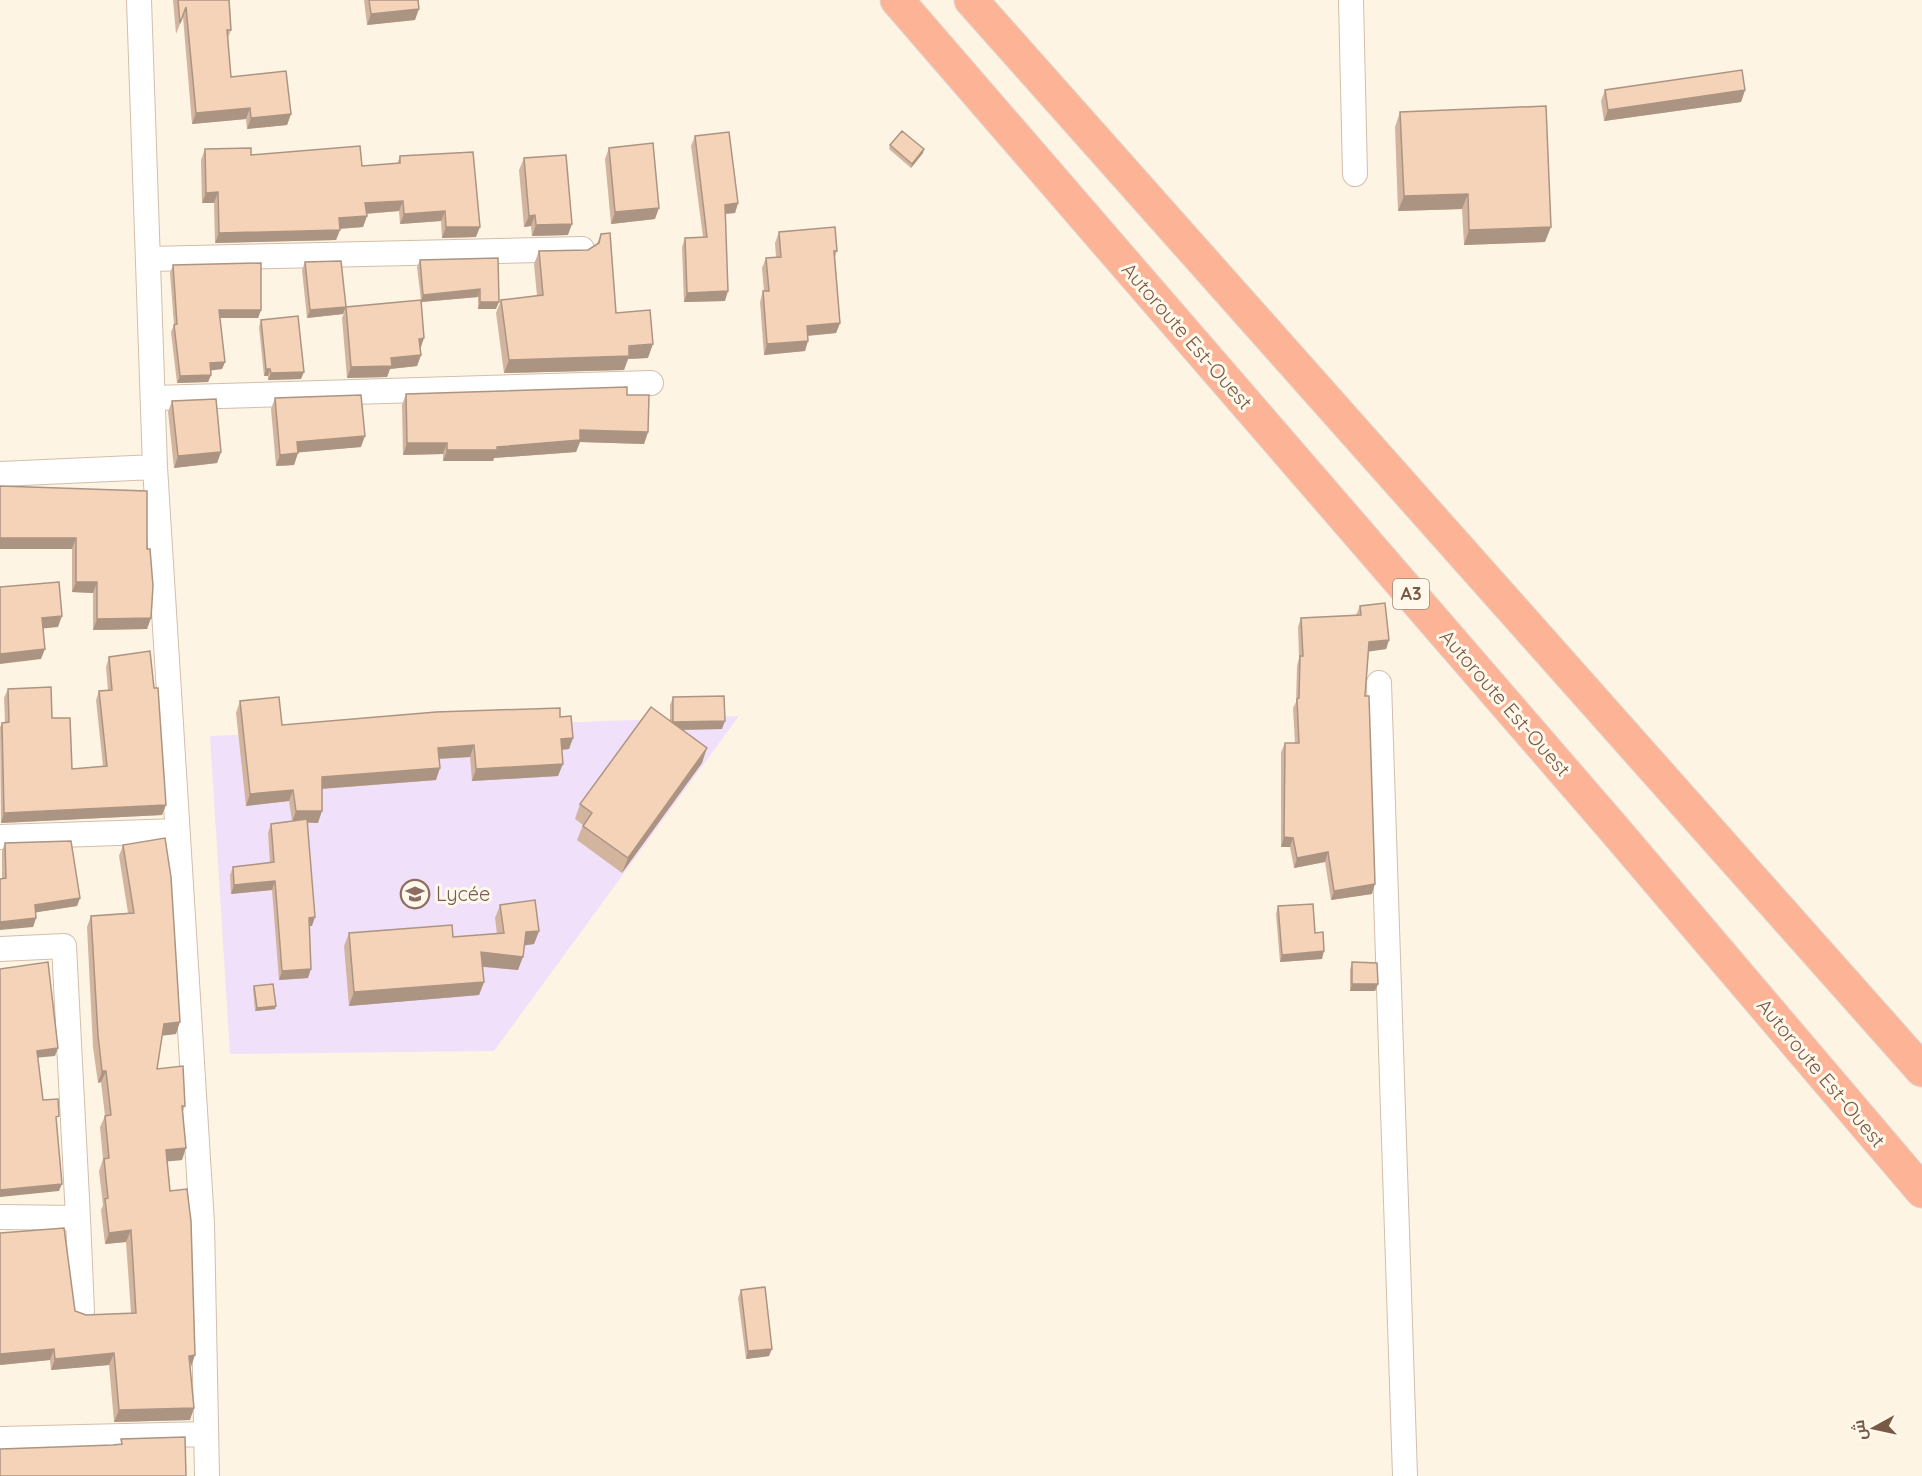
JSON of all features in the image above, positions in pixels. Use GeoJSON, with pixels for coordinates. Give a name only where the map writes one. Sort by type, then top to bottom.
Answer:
{"type":"FeatureCollection","features":[{"type":"Feature","properties":{"kind":"highway","name":"Autoroute Est-Ouest"},"geometry":{"type":"LineString","coordinates":[[897,0],[1614,829],[1922,1191]]}},
{"type":"Feature","properties":{"kind":"highway"},"geometry":{"type":"LineString","coordinates":[[971,0],[1922,1070]]}},
{"type":"Feature","properties":{"kind":"street"},"geometry":{"type":"LineString","coordinates":[[139,0],[155,467],[202,1223],[207,1476]]}},
{"type":"Feature","properties":{"kind":"street"},"geometry":{"type":"LineString","coordinates":[[1351,0],[1355,174]]}},
{"type":"Feature","properties":{"kind":"street"},"geometry":{"type":"LineString","coordinates":[[149,259],[582,249]]}},
{"type":"Feature","properties":{"kind":"street"},"geometry":{"type":"LineString","coordinates":[[153,398],[651,383]]}},
{"type":"Feature","properties":{"kind":"street"},"geometry":{"type":"LineString","coordinates":[[0,474],[155,467]]}},
{"type":"Feature","properties":{"kind":"street"},"geometry":{"type":"LineString","coordinates":[[1379,683],[1405,1476]]}},
{"type":"Feature","properties":{"kind":"street"},"geometry":{"type":"LineString","coordinates":[[0,837],[177,831]]}},
{"type":"Feature","properties":{"kind":"street"},"geometry":{"type":"LineString","coordinates":[[0,949],[64,946],[82,1312]]}},
{"type":"Feature","properties":{"kind":"street"},"geometry":{"type":"LineString","coordinates":[[0,1216],[78,1218]]}},
{"type":"Feature","properties":{"kind":"street"},"geometry":{"type":"LineString","coordinates":[[0,1439],[206,1434]]}},
{"type":"Feature","properties":{"kind":"shaded area","name":"Lycée"},"geometry":{"type":"Polygon","coordinates":[[[739,716],[494,1051],[230,1054],[210,736],[739,716]]]}},
{"type":"Feature","properties":{"kind":"building"},"geometry":{"type":"Polygon","coordinates":[[[178,0],[229,0],[231,30],[227,30],[231,77],[286,71],[291,114],[251,118],[250,108],[196,113],[186,7],[180,23],[178,0]]]}},
{"type":"Feature","properties":{"kind":"building"},"geometry":{"type":"Polygon","coordinates":[[[369,0],[418,0],[419,9],[371,14],[369,0]]]}},
{"type":"Feature","properties":{"kind":"building"},"geometry":{"type":"Polygon","coordinates":[[[1742,70],[1745,90],[1608,110],[1605,90],[1742,70]]]}},
{"type":"Feature","properties":{"kind":"building"},"geometry":{"type":"Polygon","coordinates":[[[1546,106],[1551,227],[1469,230],[1468,194],[1404,196],[1400,112],[1546,106]]]}},
{"type":"Feature","properties":{"kind":"building"},"geometry":{"type":"Polygon","coordinates":[[[902,131],[924,149],[912,164],[890,145],[902,131]]]}},
{"type":"Feature","properties":{"kind":"building"},"geometry":{"type":"Polygon","coordinates":[[[729,132],[738,203],[725,205],[728,291],[687,293],[685,238],[707,237],[695,136],[729,132]]]}},
{"type":"Feature","properties":{"kind":"building"},"geometry":{"type":"Polygon","coordinates":[[[653,143],[659,208],[615,212],[609,148],[653,143]]]}},
{"type":"Feature","properties":{"kind":"building"},"geometry":{"type":"Polygon","coordinates":[[[360,146],[362,166],[400,163],[400,156],[473,152],[480,227],[446,227],[445,211],[404,214],[403,201],[365,203],[367,216],[339,218],[340,230],[219,233],[218,192],[206,193],[205,149],[251,148],[251,155],[360,146]]]}},
{"type":"Feature","properties":{"kind":"building"},"geometry":{"type":"Polygon","coordinates":[[[566,155],[572,224],[536,225],[535,215],[529,216],[524,158],[566,155]]]}},
{"type":"Feature","properties":{"kind":"building"},"geometry":{"type":"Polygon","coordinates":[[[835,227],[837,251],[834,251],[840,323],[807,326],[808,341],[767,344],[763,291],[769,291],[766,258],[781,257],[779,232],[835,227]]]}},
{"type":"Feature","properties":{"kind":"building"},"geometry":{"type":"Polygon","coordinates":[[[610,233],[616,313],[650,310],[653,344],[629,346],[629,356],[509,360],[501,300],[543,295],[539,251],[588,250],[599,243],[601,234],[610,233]]]}},
{"type":"Feature","properties":{"kind":"building"},"geometry":{"type":"Polygon","coordinates":[[[498,258],[499,302],[480,302],[480,289],[423,295],[420,260],[498,258]]]}},
{"type":"Feature","properties":{"kind":"building"},"geometry":{"type":"Polygon","coordinates":[[[341,261],[346,307],[310,310],[305,262],[341,261]]]}},
{"type":"Feature","properties":{"kind":"building"},"geometry":{"type":"Polygon","coordinates":[[[261,263],[261,310],[219,310],[225,362],[210,363],[211,375],[180,376],[174,325],[177,324],[173,265],[261,263]]]}},
{"type":"Feature","properties":{"kind":"building"},"geometry":{"type":"Polygon","coordinates":[[[421,300],[424,338],[419,339],[421,355],[391,358],[392,366],[351,367],[346,307],[421,300]]]}},
{"type":"Feature","properties":{"kind":"building"},"geometry":{"type":"Polygon","coordinates":[[[298,316],[304,372],[271,373],[270,369],[266,369],[261,320],[298,316]]]}},
{"type":"Feature","properties":{"kind":"building"},"geometry":{"type":"Polygon","coordinates":[[[627,387],[627,395],[649,395],[648,432],[580,430],[580,440],[497,447],[497,450],[447,450],[447,443],[407,443],[406,394],[627,387]]]}},
{"type":"Feature","properties":{"kind":"building"},"geometry":{"type":"Polygon","coordinates":[[[361,395],[365,436],[297,442],[298,453],[280,455],[275,398],[361,395]]]}},
{"type":"Feature","properties":{"kind":"building"},"geometry":{"type":"Polygon","coordinates":[[[216,399],[221,452],[178,456],[172,401],[216,399]]]}},
{"type":"Feature","properties":{"kind":"building"},"geometry":{"type":"Polygon","coordinates":[[[0,486],[147,491],[147,549],[150,549],[153,586],[151,618],[97,619],[97,582],[76,582],[76,538],[0,538],[0,486]]]}},
{"type":"Feature","properties":{"kind":"building"},"geometry":{"type":"Polygon","coordinates":[[[59,582],[62,616],[42,618],[45,649],[0,654],[0,587],[59,582]]]}},
{"type":"Feature","properties":{"kind":"building"},"geometry":{"type":"Polygon","coordinates":[[[1385,603],[1389,640],[1369,642],[1365,696],[1369,696],[1375,884],[1334,891],[1328,852],[1297,858],[1293,838],[1284,837],[1285,743],[1299,743],[1297,699],[1299,698],[1300,656],[1303,656],[1301,618],[1361,615],[1360,606],[1385,603]]]}},
{"type":"Feature","properties":{"kind":"building"},"geometry":{"type":"Polygon","coordinates":[[[150,651],[154,688],[158,688],[166,805],[4,813],[2,723],[9,722],[8,689],[51,687],[52,718],[70,718],[72,769],[107,766],[99,691],[112,690],[109,657],[150,651]]]}},
{"type":"Feature","properties":{"kind":"building"},"geometry":{"type":"Polygon","coordinates":[[[724,696],[725,721],[673,722],[673,697],[724,696]]]}},
{"type":"Feature","properties":{"kind":"building"},"geometry":{"type":"Polygon","coordinates":[[[279,697],[282,725],[436,712],[560,708],[560,717],[571,716],[573,738],[561,739],[563,764],[476,769],[474,745],[438,748],[440,768],[322,777],[322,811],[296,811],[293,790],[250,794],[240,701],[279,697]]]}},
{"type":"Feature","properties":{"kind":"building"},"geometry":{"type":"Polygon","coordinates":[[[651,707],[707,748],[628,858],[583,826],[592,813],[580,804],[651,707]]]}},
{"type":"Feature","properties":{"kind":"building"},"geometry":{"type":"Polygon","coordinates":[[[307,819],[315,917],[309,918],[311,969],[282,971],[275,881],[234,885],[233,867],[274,862],[271,824],[307,819]]]}},
{"type":"Feature","properties":{"kind":"building"},"geometry":{"type":"Polygon","coordinates":[[[165,838],[171,877],[180,1022],[164,1024],[157,1069],[183,1066],[185,1106],[182,1106],[186,1148],[166,1150],[170,1191],[187,1189],[191,1221],[195,1355],[189,1356],[194,1408],[119,1410],[114,1353],[55,1359],[54,1349],[0,1354],[0,1233],[64,1228],[75,1311],[86,1315],[136,1313],[131,1230],[109,1233],[105,1199],[108,1198],[104,1159],[109,1158],[105,1116],[111,1115],[106,1071],[102,1071],[98,1035],[91,916],[134,913],[123,845],[165,838]]]}},
{"type":"Feature","properties":{"kind":"building"},"geometry":{"type":"Polygon","coordinates":[[[71,841],[80,898],[35,905],[36,918],[0,922],[0,879],[6,878],[5,843],[71,841]]]}},
{"type":"Feature","properties":{"kind":"building"},"geometry":{"type":"Polygon","coordinates":[[[535,900],[539,931],[526,932],[523,957],[481,952],[484,982],[354,992],[349,933],[452,925],[453,937],[504,933],[500,905],[535,900]]]}},
{"type":"Feature","properties":{"kind":"building"},"geometry":{"type":"Polygon","coordinates":[[[1313,904],[1315,933],[1323,932],[1324,951],[1282,955],[1278,906],[1313,904]]]}},
{"type":"Feature","properties":{"kind":"building"},"geometry":{"type":"Polygon","coordinates":[[[48,962],[58,1048],[37,1051],[43,1100],[58,1099],[59,1116],[56,1117],[62,1184],[0,1190],[0,969],[48,962]]]}},
{"type":"Feature","properties":{"kind":"building"},"geometry":{"type":"Polygon","coordinates":[[[1352,962],[1377,963],[1378,984],[1352,984],[1352,962]]]}},
{"type":"Feature","properties":{"kind":"building"},"geometry":{"type":"Polygon","coordinates":[[[273,984],[276,1006],[257,1008],[254,986],[273,984]]]}},
{"type":"Feature","properties":{"kind":"building"},"geometry":{"type":"Polygon","coordinates":[[[765,1287],[772,1349],[748,1351],[741,1290],[765,1287]]]}},
{"type":"Feature","properties":{"kind":"building"},"geometry":{"type":"Polygon","coordinates":[[[185,1437],[186,1476],[0,1476],[0,1449],[113,1445],[122,1444],[121,1439],[185,1437]]]}},
{"type":"Feature","properties":{"kind":"place","name":"Lycée"},"geometry":{"type":"Point","coordinates":[415,894]}}]}
